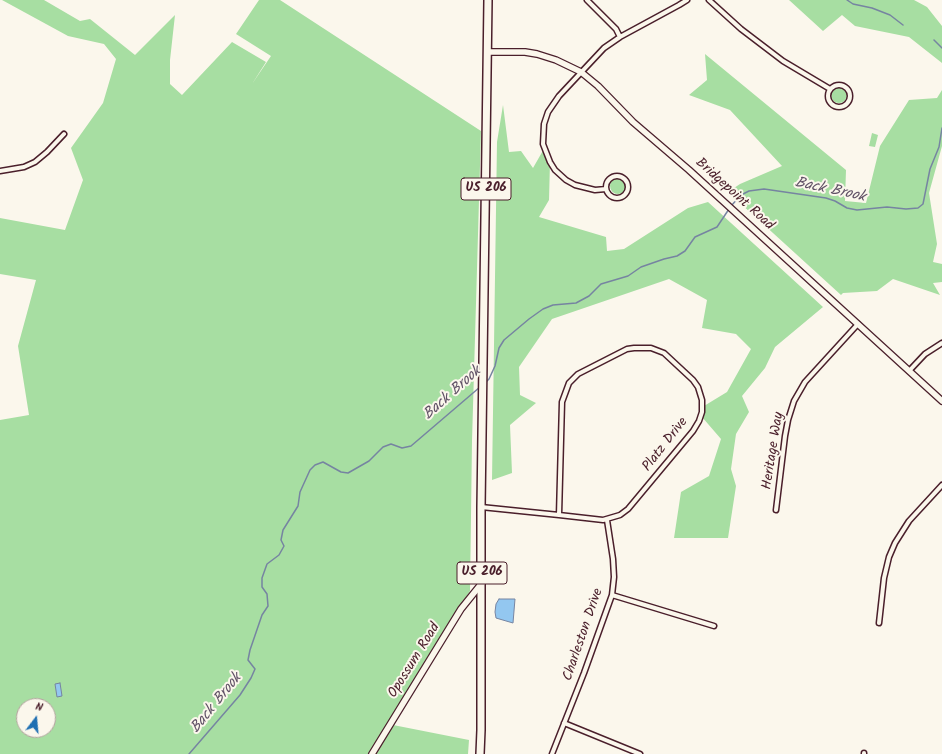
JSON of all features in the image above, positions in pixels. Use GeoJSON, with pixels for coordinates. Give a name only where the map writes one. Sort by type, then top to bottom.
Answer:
{"type":"FeatureCollection","features":[{"type":"Feature","properties":{"kind":"highway","name":"US 206"},"geometry":{"type":"LineString","coordinates":[[480,754],[482,583],[481,507],[488,0]]}},
{"type":"Feature","properties":{"kind":"street"},"geometry":{"type":"LineString","coordinates":[[587,0],[616,29],[620,36]]}},
{"type":"Feature","properties":{"kind":"street"},"geometry":{"type":"LineString","coordinates":[[606,189],[586,189],[575,185],[566,180],[555,170],[543,144],[544,124],[548,112],[559,96],[604,48],[620,36],[679,6],[687,0]]}},
{"type":"Feature","properties":{"kind":"street"},"geometry":{"type":"LineString","coordinates":[[709,0],[741,28],[784,61],[830,89]]}},
{"type":"Feature","properties":{"kind":"street","name":"Bridgepoint Road"},"geometry":{"type":"LineString","coordinates":[[487,52],[525,52],[537,54],[556,60],[581,72],[598,86],[633,122],[736,212],[942,401]]}},
{"type":"Feature","properties":{"kind":"street"},"geometry":{"type":"LineString","coordinates":[[836,85],[847,88],[850,94],[848,102],[843,106],[833,105],[828,99],[828,92],[830,89],[836,85]]}},
{"type":"Feature","properties":{"kind":"street"},"geometry":{"type":"LineString","coordinates":[[0,171],[24,167],[34,162],[47,152],[64,134]]}},
{"type":"Feature","properties":{"kind":"street"},"geometry":{"type":"LineString","coordinates":[[615,176],[625,178],[628,184],[627,192],[622,197],[614,198],[606,189],[607,182],[615,176]]}},
{"type":"Feature","properties":{"kind":"street","name":"Heritage Way"},"geometry":{"type":"LineString","coordinates":[[776,510],[785,436],[794,401],[805,382],[858,324]]}},
{"type":"Feature","properties":{"kind":"street"},"geometry":{"type":"LineString","coordinates":[[909,371],[925,354],[942,342]]}},
{"type":"Feature","properties":{"kind":"street","name":"Platz Drive"},"geometry":{"type":"LineString","coordinates":[[559,515],[562,402],[569,382],[578,374],[627,349],[651,348],[664,353],[693,380],[698,387],[702,400],[702,412],[694,431],[628,509],[620,515],[607,520]]}},
{"type":"Feature","properties":{"kind":"street"},"geometry":{"type":"LineString","coordinates":[[879,623],[884,578],[889,557],[895,543],[910,521],[942,485]]}},
{"type":"Feature","properties":{"kind":"street"},"geometry":{"type":"LineString","coordinates":[[481,507],[607,520]]}},
{"type":"Feature","properties":{"kind":"street","name":"Charleston Drive"},"geometry":{"type":"LineString","coordinates":[[552,754],[612,595],[614,559],[607,520]]}},
{"type":"Feature","properties":{"kind":"street","name":"Opossum Road"},"geometry":{"type":"LineString","coordinates":[[372,754],[461,609],[482,583]]}},
{"type":"Feature","properties":{"kind":"street"},"geometry":{"type":"LineString","coordinates":[[612,595],[714,626]]}},
{"type":"Feature","properties":{"kind":"street"},"geometry":{"type":"LineString","coordinates":[[564,723],[640,754]]}},
{"type":"Feature","properties":{"kind":"green space"},"geometry":{"type":"Polygon","coordinates":[[[2,0],[44,0],[80,21],[90,19],[135,55],[175,15],[170,60],[170,84],[182,95],[232,42],[266,62],[252,84],[271,56],[236,34],[259,0],[280,0],[481,131],[472,441],[470,591],[388,724],[469,740],[468,754],[0,754],[0,420],[29,415],[18,346],[36,280],[0,274],[0,218],[65,230],[83,180],[71,148],[103,103],[116,59],[104,44],[68,36],[2,0]]]}},
{"type":"Feature","properties":{"kind":"green space"},"geometry":{"type":"Polygon","coordinates":[[[789,0],[914,0],[927,7],[942,26],[942,63],[909,37],[855,26],[842,15],[823,31],[789,0]]]}},
{"type":"Feature","properties":{"kind":"green space"},"geometry":{"type":"Polygon","coordinates":[[[705,54],[846,170],[845,201],[866,203],[880,146],[909,100],[937,98],[942,90],[942,146],[929,193],[937,244],[933,262],[942,264],[942,282],[933,283],[940,295],[893,279],[877,291],[843,293],[841,295],[728,192],[740,184],[782,166],[730,110],[689,95],[707,80],[705,54]]]}},
{"type":"Feature","properties":{"kind":"green space"},"geometry":{"type":"Polygon","coordinates":[[[839,87],[846,92],[847,95],[842,102],[839,103],[832,98],[831,95],[836,88],[839,87]]]}},
{"type":"Feature","properties":{"kind":"green space"},"geometry":{"type":"Polygon","coordinates":[[[503,105],[509,152],[521,151],[533,168],[545,147],[550,162],[549,200],[539,217],[606,237],[607,251],[624,249],[688,208],[708,202],[823,307],[775,347],[765,368],[742,396],[749,412],[736,434],[731,469],[736,486],[728,538],[674,538],[681,492],[709,476],[721,439],[702,417],[704,406],[727,392],[751,349],[736,334],[702,328],[707,300],[669,279],[552,319],[519,367],[520,395],[536,403],[510,425],[512,473],[492,480],[497,142],[503,105]]]}},
{"type":"Feature","properties":{"kind":"green space"},"geometry":{"type":"Polygon","coordinates":[[[872,133],[878,135],[875,147],[869,146],[872,133]]]}},
{"type":"Feature","properties":{"kind":"green space"},"geometry":{"type":"Polygon","coordinates":[[[618,178],[625,183],[626,186],[621,193],[618,194],[611,189],[610,186],[615,179],[618,178]]]}},
{"type":"Feature","properties":{"kind":"water"},"geometry":{"type":"Polygon","coordinates":[[[499,599],[515,599],[513,623],[496,618],[496,604],[499,599]]]}},
{"type":"Feature","properties":{"kind":"water"},"geometry":{"type":"Polygon","coordinates":[[[60,683],[62,696],[57,697],[55,684],[60,683]]]}},
{"type":"Feature","properties":{"kind":"waterway"},"geometry":{"type":"LineString","coordinates":[[847,0],[853,4],[872,8],[890,15],[903,25]]}},
{"type":"Feature","properties":{"kind":"waterway"},"geometry":{"type":"LineString","coordinates":[[934,40],[942,48]]}},
{"type":"Feature","properties":{"kind":"waterway","name":"Back Brook"},"geometry":{"type":"LineString","coordinates":[[731,206],[741,195],[749,191],[764,189],[826,198],[847,208],[857,210],[887,207],[906,209],[918,208],[923,204],[930,169],[939,147],[942,128]]}},
{"type":"Feature","properties":{"kind":"waterway","name":"Back Brook"},"geometry":{"type":"LineString","coordinates":[[486,382],[495,366],[499,348],[504,340],[543,309],[553,305],[576,303],[589,296],[601,284],[628,276],[641,267],[677,256],[685,251],[695,237],[717,227],[729,209]]}},
{"type":"Feature","properties":{"kind":"waterway","name":"Back Brook"},"geometry":{"type":"LineString","coordinates":[[189,754],[240,695],[255,669],[248,660],[250,650],[262,615],[268,606],[267,594],[262,587],[262,578],[267,564],[279,555],[284,546],[281,540],[283,530],[298,506],[300,492],[310,470],[315,465],[323,462],[341,472],[348,473],[369,461],[383,447],[391,444],[402,448],[411,446],[480,387]]}}]}
